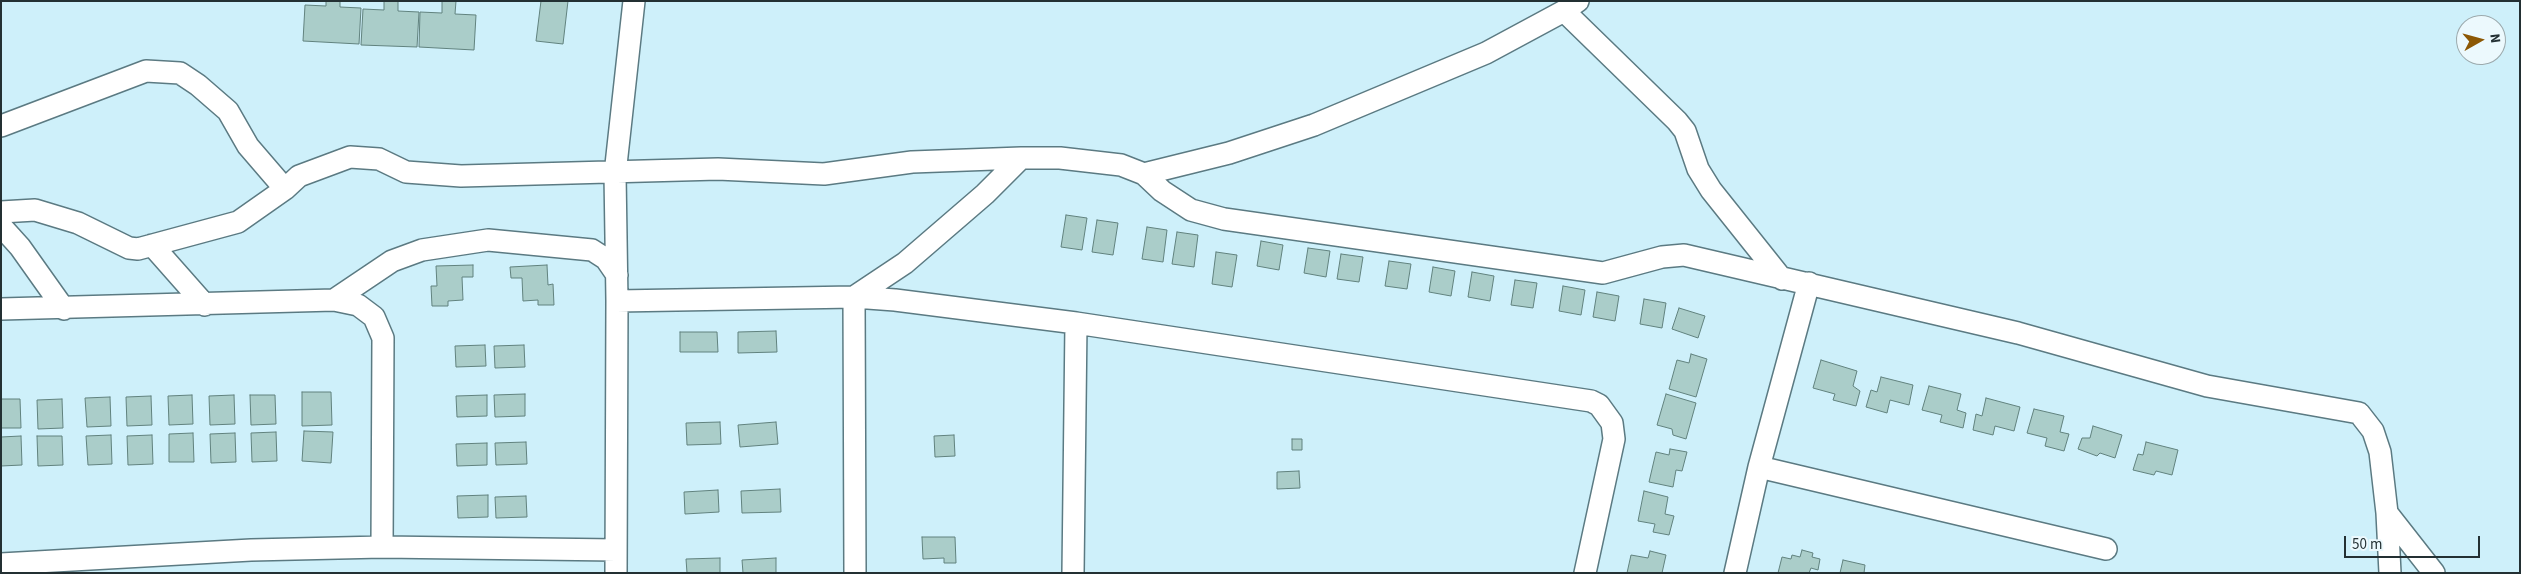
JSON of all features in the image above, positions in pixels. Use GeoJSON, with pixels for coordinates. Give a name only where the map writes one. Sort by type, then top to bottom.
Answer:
{"type":"FeatureCollection","features":[{"type":"Feature","properties":{"kind":"street"},"geometry":{"type":"LineString","coordinates":[[616,573],[617,275],[615,174],[634,1]]}},
{"type":"Feature","properties":{"kind":"street"},"geometry":{"type":"LineString","coordinates":[[1144,174],[1229,153],[1314,125],[1486,53],[1571,6],[1685,131],[1698,170],[1711,190],[1782,279]]}},
{"type":"Feature","properties":{"kind":"street"},"geometry":{"type":"LineString","coordinates":[[1,126],[146,71],[180,73],[198,85],[228,111],[248,146],[285,189]]}},
{"type":"Feature","properties":{"kind":"street"},"geometry":{"type":"LineString","coordinates":[[1,212],[35,210],[78,223],[128,248],[138,249],[238,222],[285,189],[299,176],[350,158],[380,159],[406,172],[461,176],[615,174],[718,169],[824,174],[912,162],[1021,158],[1060,158],[1121,165],[1144,174],[1162,191],[1191,210],[1224,219],[1603,273],[1662,257],[1684,255],[2018,333],[2206,386],[2359,413],[2373,431],[2380,452],[2387,513],[2390,573]]}},
{"type":"Feature","properties":{"kind":"street"},"geometry":{"type":"LineString","coordinates":[[854,297],[906,263],[985,194],[1021,158]]}},
{"type":"Feature","properties":{"kind":"street"},"geometry":{"type":"LineString","coordinates":[[1,226],[20,247],[64,309]]}},
{"type":"Feature","properties":{"kind":"street"},"geometry":{"type":"LineString","coordinates":[[334,300],[392,261],[422,250],[488,240],[592,250],[606,259],[617,275]]}},
{"type":"Feature","properties":{"kind":"street"},"geometry":{"type":"LineString","coordinates":[[152,245],[205,305]]}},
{"type":"Feature","properties":{"kind":"street"},"geometry":{"type":"LineString","coordinates":[[1735,573],[1759,467],[1809,283]]}},
{"type":"Feature","properties":{"kind":"street"},"geometry":{"type":"LineString","coordinates":[[854,297],[855,573]]}},
{"type":"Feature","properties":{"kind":"street"},"geometry":{"type":"LineString","coordinates":[[617,301],[854,297],[895,300],[1076,323],[1591,401],[1599,405],[1612,423],[1614,439],[1584,573]]}},
{"type":"Feature","properties":{"kind":"street"},"geometry":{"type":"LineString","coordinates":[[1,309],[64,309],[334,300],[358,305],[374,317],[383,338],[382,547]]}},
{"type":"Feature","properties":{"kind":"street"},"geometry":{"type":"LineString","coordinates":[[1073,573],[1076,323]]}},
{"type":"Feature","properties":{"kind":"street"},"geometry":{"type":"LineString","coordinates":[[1759,467],[2106,549]]}},
{"type":"Feature","properties":{"kind":"street"},"geometry":{"type":"LineString","coordinates":[[2387,513],[2434,573]]}},
{"type":"Feature","properties":{"kind":"street"},"geometry":{"type":"LineString","coordinates":[[1,564],[251,550],[382,547],[616,550]]}},
{"type":"Feature","properties":{"kind":"building"},"geometry":{"type":"Polygon","coordinates":[[[326,1],[340,1],[340,7],[361,8],[359,44],[303,41],[305,5],[326,6],[326,1]]]}},
{"type":"Feature","properties":{"kind":"building"},"geometry":{"type":"Polygon","coordinates":[[[384,1],[398,1],[398,11],[419,12],[417,47],[361,45],[363,9],[384,10],[384,1]]]}},
{"type":"Feature","properties":{"kind":"building"},"geometry":{"type":"Polygon","coordinates":[[[442,1],[456,1],[455,14],[476,15],[474,50],[419,47],[420,12],[442,13],[442,1]]]}},
{"type":"Feature","properties":{"kind":"building"},"geometry":{"type":"Polygon","coordinates":[[[541,1],[568,1],[563,44],[536,41],[541,1]]]}},
{"type":"Feature","properties":{"kind":"building"},"geometry":{"type":"Polygon","coordinates":[[[1066,215],[1087,218],[1082,250],[1061,247],[1066,215]]]}},
{"type":"Feature","properties":{"kind":"building"},"geometry":{"type":"Polygon","coordinates":[[[1097,220],[1118,223],[1113,255],[1092,252],[1097,220]]]}},
{"type":"Feature","properties":{"kind":"building"},"geometry":{"type":"Polygon","coordinates":[[[1147,227],[1167,230],[1163,262],[1142,259],[1147,227]]]}},
{"type":"Feature","properties":{"kind":"building"},"geometry":{"type":"Polygon","coordinates":[[[1177,232],[1198,235],[1194,267],[1172,264],[1177,232]]]}},
{"type":"Feature","properties":{"kind":"building"},"geometry":{"type":"Polygon","coordinates":[[[1261,241],[1283,245],[1279,270],[1257,266],[1261,241]]]}},
{"type":"Feature","properties":{"kind":"building"},"geometry":{"type":"Polygon","coordinates":[[[1308,248],[1330,251],[1326,277],[1304,273],[1308,248]]]}},
{"type":"Feature","properties":{"kind":"building"},"geometry":{"type":"Polygon","coordinates":[[[1216,252],[1237,255],[1232,287],[1212,284],[1216,252]]]}},
{"type":"Feature","properties":{"kind":"building"},"geometry":{"type":"Polygon","coordinates":[[[1341,254],[1363,257],[1359,282],[1337,279],[1341,254]]]}},
{"type":"Feature","properties":{"kind":"building"},"geometry":{"type":"Polygon","coordinates":[[[1389,261],[1411,264],[1407,289],[1385,286],[1389,261]]]}},
{"type":"Feature","properties":{"kind":"building"},"geometry":{"type":"Polygon","coordinates":[[[473,265],[473,277],[462,277],[463,300],[448,301],[448,306],[432,306],[431,286],[437,286],[436,266],[473,265]]]}},
{"type":"Feature","properties":{"kind":"building"},"geometry":{"type":"Polygon","coordinates":[[[547,265],[548,285],[553,284],[554,305],[538,305],[538,300],[523,301],[522,278],[511,278],[510,267],[547,265]]]}},
{"type":"Feature","properties":{"kind":"building"},"geometry":{"type":"Polygon","coordinates":[[[1433,267],[1455,271],[1451,296],[1429,292],[1433,267]]]}},
{"type":"Feature","properties":{"kind":"building"},"geometry":{"type":"Polygon","coordinates":[[[1472,272],[1494,276],[1490,301],[1468,297],[1472,272]]]}},
{"type":"Feature","properties":{"kind":"building"},"geometry":{"type":"Polygon","coordinates":[[[1515,280],[1537,283],[1533,308],[1511,305],[1515,280]]]}},
{"type":"Feature","properties":{"kind":"building"},"geometry":{"type":"Polygon","coordinates":[[[1563,286],[1585,290],[1581,315],[1559,311],[1563,286]]]}},
{"type":"Feature","properties":{"kind":"building"},"geometry":{"type":"Polygon","coordinates":[[[1597,292],[1619,296],[1615,321],[1593,317],[1597,292]]]}},
{"type":"Feature","properties":{"kind":"building"},"geometry":{"type":"Polygon","coordinates":[[[1644,299],[1666,303],[1662,328],[1640,324],[1644,299]]]}},
{"type":"Feature","properties":{"kind":"building"},"geometry":{"type":"Polygon","coordinates":[[[1679,308],[1705,316],[1698,338],[1672,329],[1679,308]]]}},
{"type":"Feature","properties":{"kind":"building"},"geometry":{"type":"Polygon","coordinates":[[[776,331],[777,352],[738,353],[738,332],[776,331]]]}},
{"type":"Feature","properties":{"kind":"building"},"geometry":{"type":"Polygon","coordinates":[[[680,332],[717,332],[718,352],[680,352],[680,332]]]}},
{"type":"Feature","properties":{"kind":"building"},"geometry":{"type":"Polygon","coordinates":[[[485,345],[486,366],[456,367],[455,346],[485,345]]]}},
{"type":"Feature","properties":{"kind":"building"},"geometry":{"type":"Polygon","coordinates":[[[524,345],[525,367],[495,368],[494,346],[524,345]]]}},
{"type":"Feature","properties":{"kind":"building"},"geometry":{"type":"Polygon","coordinates":[[[1691,354],[1707,359],[1696,397],[1669,389],[1677,360],[1689,363],[1691,354]]]}},
{"type":"Feature","properties":{"kind":"building"},"geometry":{"type":"Polygon","coordinates":[[[1821,360],[1857,371],[1853,386],[1860,391],[1856,406],[1833,400],[1835,394],[1813,388],[1821,360]]]}},
{"type":"Feature","properties":{"kind":"building"},"geometry":{"type":"Polygon","coordinates":[[[1881,377],[1913,385],[1909,405],[1890,400],[1887,413],[1866,407],[1871,390],[1877,392],[1881,377]]]}},
{"type":"Feature","properties":{"kind":"building"},"geometry":{"type":"Polygon","coordinates":[[[1929,386],[1961,394],[1957,410],[1966,413],[1963,428],[1940,422],[1942,415],[1922,410],[1929,386]]]}},
{"type":"Feature","properties":{"kind":"building"},"geometry":{"type":"Polygon","coordinates":[[[302,392],[331,392],[332,425],[302,426],[302,392]]]}},
{"type":"Feature","properties":{"kind":"building"},"geometry":{"type":"Polygon","coordinates":[[[525,394],[525,416],[495,417],[494,395],[525,394]]]}},
{"type":"Feature","properties":{"kind":"building"},"geometry":{"type":"Polygon","coordinates":[[[1666,394],[1696,403],[1686,439],[1673,435],[1672,429],[1657,425],[1666,394]]]}},
{"type":"Feature","properties":{"kind":"building"},"geometry":{"type":"Polygon","coordinates":[[[192,395],[193,424],[169,425],[168,396],[192,395]]]}},
{"type":"Feature","properties":{"kind":"building"},"geometry":{"type":"Polygon","coordinates":[[[234,395],[235,424],[210,425],[209,396],[234,395]]]}},
{"type":"Feature","properties":{"kind":"building"},"geometry":{"type":"Polygon","coordinates":[[[250,395],[275,395],[276,424],[251,425],[250,395]]]}},
{"type":"Feature","properties":{"kind":"building"},"geometry":{"type":"Polygon","coordinates":[[[487,395],[487,416],[457,417],[456,396],[487,395]]]}},
{"type":"Feature","properties":{"kind":"building"},"geometry":{"type":"Polygon","coordinates":[[[151,396],[152,425],[127,426],[126,397],[151,396]]]}},
{"type":"Feature","properties":{"kind":"building"},"geometry":{"type":"Polygon","coordinates":[[[110,397],[111,426],[87,427],[85,398],[110,397]]]}},
{"type":"Feature","properties":{"kind":"building"},"geometry":{"type":"Polygon","coordinates":[[[1986,398],[2020,407],[2014,431],[1995,426],[1993,435],[1973,430],[1976,414],[1982,416],[1986,398]]]}},
{"type":"Feature","properties":{"kind":"building"},"geometry":{"type":"Polygon","coordinates":[[[1,399],[20,399],[21,428],[1,428],[1,399]]]}},
{"type":"Feature","properties":{"kind":"building"},"geometry":{"type":"Polygon","coordinates":[[[62,399],[63,428],[38,429],[37,400],[62,399]]]}},
{"type":"Feature","properties":{"kind":"building"},"geometry":{"type":"Polygon","coordinates":[[[2034,409],[2064,416],[2060,432],[2069,434],[2064,451],[2045,446],[2047,438],[2027,433],[2034,409]]]}},
{"type":"Feature","properties":{"kind":"building"},"geometry":{"type":"Polygon","coordinates":[[[720,422],[721,444],[687,445],[686,423],[720,422]]]}},
{"type":"Feature","properties":{"kind":"building"},"geometry":{"type":"Polygon","coordinates":[[[776,422],[778,444],[740,447],[738,425],[776,422]]]}},
{"type":"Feature","properties":{"kind":"building"},"geometry":{"type":"Polygon","coordinates":[[[2093,426],[2122,435],[2115,458],[2100,453],[2097,456],[2078,449],[2082,438],[2090,438],[2093,426]]]}},
{"type":"Feature","properties":{"kind":"building"},"geometry":{"type":"Polygon","coordinates":[[[304,431],[333,432],[331,463],[302,461],[304,431]]]}},
{"type":"Feature","properties":{"kind":"building"},"geometry":{"type":"Polygon","coordinates":[[[276,432],[277,461],[252,462],[251,433],[276,432]]]}},
{"type":"Feature","properties":{"kind":"building"},"geometry":{"type":"Polygon","coordinates":[[[193,433],[194,462],[169,462],[169,434],[193,433]]]}},
{"type":"Feature","properties":{"kind":"building"},"geometry":{"type":"Polygon","coordinates":[[[235,433],[236,462],[211,463],[210,434],[235,433]]]}},
{"type":"Feature","properties":{"kind":"building"},"geometry":{"type":"Polygon","coordinates":[[[111,435],[112,464],[88,465],[86,436],[111,435]]]}},
{"type":"Feature","properties":{"kind":"building"},"geometry":{"type":"Polygon","coordinates":[[[152,435],[153,464],[128,465],[127,436],[152,435]]]}},
{"type":"Feature","properties":{"kind":"building"},"geometry":{"type":"Polygon","coordinates":[[[954,435],[955,456],[935,457],[934,436],[954,435]]]}},
{"type":"Feature","properties":{"kind":"building"},"geometry":{"type":"Polygon","coordinates":[[[21,436],[22,465],[1,466],[1,437],[21,436]]]}},
{"type":"Feature","properties":{"kind":"building"},"geometry":{"type":"Polygon","coordinates":[[[37,436],[62,436],[63,465],[38,466],[37,436]]]}},
{"type":"Feature","properties":{"kind":"building"},"geometry":{"type":"Polygon","coordinates":[[[1292,439],[1302,439],[1302,450],[1292,450],[1292,439]]]}},
{"type":"Feature","properties":{"kind":"building"},"geometry":{"type":"Polygon","coordinates":[[[526,442],[527,464],[496,465],[495,443],[526,442]]]}},
{"type":"Feature","properties":{"kind":"building"},"geometry":{"type":"Polygon","coordinates":[[[2146,442],[2178,450],[2172,475],[2156,471],[2154,475],[2133,470],[2138,454],[2143,455],[2146,442]]]}},
{"type":"Feature","properties":{"kind":"building"},"geometry":{"type":"Polygon","coordinates":[[[487,443],[487,465],[457,466],[456,444],[487,443]]]}},
{"type":"Feature","properties":{"kind":"building"},"geometry":{"type":"Polygon","coordinates":[[[1670,449],[1687,452],[1682,471],[1676,470],[1673,487],[1649,482],[1656,452],[1669,455],[1670,449]]]}},
{"type":"Feature","properties":{"kind":"building"},"geometry":{"type":"Polygon","coordinates":[[[1299,471],[1300,488],[1277,489],[1277,472],[1299,471]]]}},
{"type":"Feature","properties":{"kind":"building"},"geometry":{"type":"Polygon","coordinates":[[[780,489],[781,512],[742,513],[741,491],[780,489]]]}},
{"type":"Feature","properties":{"kind":"building"},"geometry":{"type":"Polygon","coordinates":[[[718,490],[719,512],[685,514],[684,492],[718,490]]]}},
{"type":"Feature","properties":{"kind":"building"},"geometry":{"type":"Polygon","coordinates":[[[1644,491],[1668,497],[1665,514],[1674,516],[1669,535],[1653,532],[1655,524],[1638,521],[1644,491]]]}},
{"type":"Feature","properties":{"kind":"building"},"geometry":{"type":"Polygon","coordinates":[[[488,495],[488,517],[458,518],[457,496],[488,495]]]}},
{"type":"Feature","properties":{"kind":"building"},"geometry":{"type":"Polygon","coordinates":[[[526,496],[527,517],[496,518],[495,497],[526,496]]]}},
{"type":"Feature","properties":{"kind":"building"},"geometry":{"type":"Polygon","coordinates":[[[922,537],[955,537],[956,563],[944,563],[944,558],[923,559],[922,537]]]}},
{"type":"Feature","properties":{"kind":"building"},"geometry":{"type":"Polygon","coordinates":[[[1802,550],[1813,553],[1812,557],[1820,559],[1818,570],[1811,568],[1809,573],[1778,573],[1782,557],[1791,559],[1792,555],[1800,557],[1802,550]]]}},
{"type":"Feature","properties":{"kind":"building"},"geometry":{"type":"Polygon","coordinates":[[[1650,551],[1666,555],[1662,573],[1627,573],[1631,555],[1648,558],[1650,551]]]}},
{"type":"Feature","properties":{"kind":"building"},"geometry":{"type":"Polygon","coordinates":[[[720,558],[720,573],[687,573],[686,559],[720,558]]]}},
{"type":"Feature","properties":{"kind":"building"},"geometry":{"type":"Polygon","coordinates":[[[776,558],[776,573],[743,573],[742,560],[776,558]]]}},
{"type":"Feature","properties":{"kind":"building"},"geometry":{"type":"Polygon","coordinates":[[[1843,560],[1865,565],[1864,573],[1840,573],[1843,560]]]}}]}
